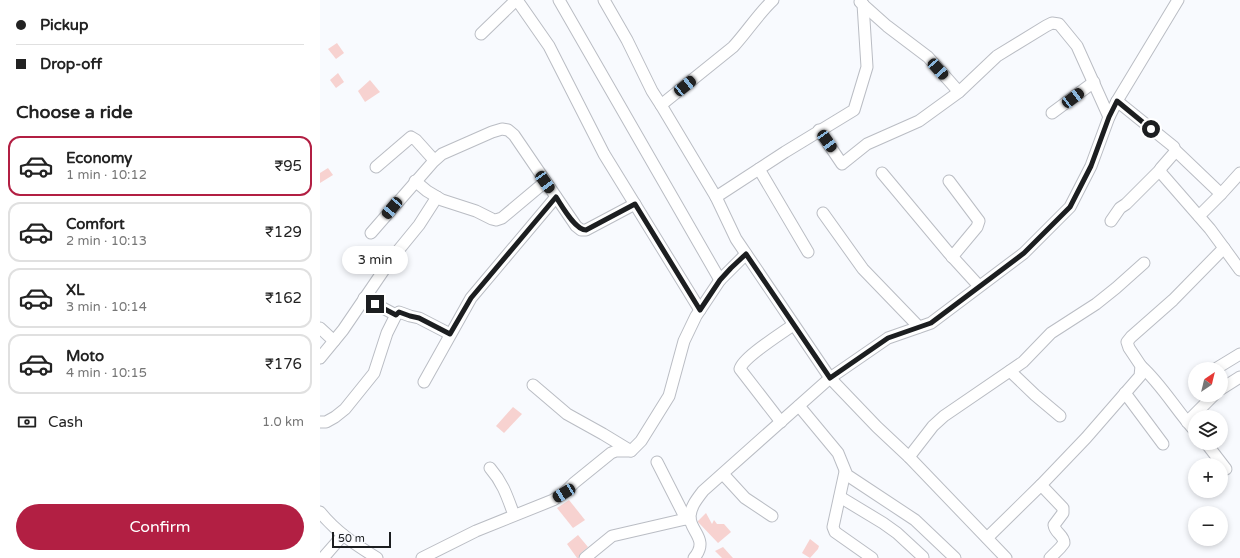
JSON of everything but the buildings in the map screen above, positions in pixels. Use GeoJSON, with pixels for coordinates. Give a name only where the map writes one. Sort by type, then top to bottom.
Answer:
{"type":"FeatureCollection","features":[{"type":"Feature","properties":{"kind":"street"},"geometry":{"type":"LineString","coordinates":[[481,34],[516,0],[549,46],[604,154],[700,310]]}},
{"type":"Feature","properties":{"kind":"street"},"geometry":{"type":"LineString","coordinates":[[559,0],[720,280]]}},
{"type":"Feature","properties":{"kind":"street"},"geometry":{"type":"LineString","coordinates":[[604,0],[628,40],[652,92],[716,197],[736,239],[830,378],[877,428],[909,457],[1006,558]]}},
{"type":"Feature","properties":{"kind":"street"},"geometry":{"type":"LineString","coordinates":[[661,105],[733,47],[773,0]]}},
{"type":"Feature","properties":{"kind":"street"},"geometry":{"type":"LineString","coordinates":[[688,518],[694,502],[703,491],[830,378],[888,338],[931,323],[1024,253],[1070,207],[1091,166],[1109,117],[1117,101],[1178,0]]}},
{"type":"Feature","properties":{"kind":"street"},"geometry":{"type":"LineString","coordinates":[[716,197],[819,130],[854,110],[867,67],[860,2]]}},
{"type":"Feature","properties":{"kind":"street"},"geometry":{"type":"LineString","coordinates":[[860,2],[887,26],[928,57],[959,92]]}},
{"type":"Feature","properties":{"kind":"street"},"geometry":{"type":"LineString","coordinates":[[819,130],[842,164],[867,144],[919,121],[959,92],[997,56],[1052,23],[1059,24],[1077,46],[1109,117]]}},
{"type":"Feature","properties":{"kind":"street"},"geometry":{"type":"LineString","coordinates":[[1052,113],[1094,82]]}},
{"type":"Feature","properties":{"kind":"street"},"geometry":{"type":"LineString","coordinates":[[1117,101],[1174,147],[1176,151],[1221,194]]}},
{"type":"Feature","properties":{"kind":"street"},"geometry":{"type":"LineString","coordinates":[[371,233],[434,160],[450,150],[502,129],[508,130],[514,135],[576,226],[581,230],[586,230],[635,204]]}},
{"type":"Feature","properties":{"kind":"street"},"geometry":{"type":"LineString","coordinates":[[376,167],[412,137],[434,160]]}},
{"type":"Feature","properties":{"kind":"street"},"geometry":{"type":"LineString","coordinates":[[1111,221],[1120,208],[1126,204],[1160,170],[1176,151]]}},
{"type":"Feature","properties":{"kind":"street"},"geometry":{"type":"LineString","coordinates":[[759,169],[808,252]]}},
{"type":"Feature","properties":{"kind":"street"},"geometry":{"type":"LineString","coordinates":[[1160,170],[1210,229],[1240,270]]}},
{"type":"Feature","properties":{"kind":"street"},"geometry":{"type":"LineString","coordinates":[[882,173],[952,257],[979,286]]}},
{"type":"Feature","properties":{"kind":"street"},"geometry":{"type":"LineString","coordinates":[[1199,216],[1240,173]]}},
{"type":"Feature","properties":{"kind":"street"},"geometry":{"type":"LineString","coordinates":[[415,181],[437,197],[496,220],[502,218],[545,182]]}},
{"type":"Feature","properties":{"kind":"street"},"geometry":{"type":"LineString","coordinates":[[949,181],[979,221],[977,227],[952,257]]}},
{"type":"Feature","properties":{"kind":"street"},"geometry":{"type":"LineString","coordinates":[[320,358],[343,330],[392,258],[419,225],[437,197]]}},
{"type":"Feature","properties":{"kind":"street"},"geometry":{"type":"LineString","coordinates":[[424,382],[471,298],[556,197]]}},
{"type":"Feature","properties":{"kind":"street"},"geometry":{"type":"LineString","coordinates":[[823,213],[863,269],[918,327]]}},
{"type":"Feature","properties":{"kind":"street"},"geometry":{"type":"LineString","coordinates":[[1207,402],[1187,422],[1151,375],[1141,366],[1129,348],[1127,342],[1131,336],[1173,300],[1224,248]]}},
{"type":"Feature","properties":{"kind":"street"},"geometry":{"type":"LineString","coordinates":[[422,558],[476,531],[552,500],[564,493],[611,453],[616,451],[631,451],[641,441],[669,396],[684,341],[700,310],[720,280],[746,254]]}},
{"type":"Feature","properties":{"kind":"street"},"geometry":{"type":"LineString","coordinates":[[909,457],[939,420],[1023,362],[1051,333],[1096,304],[1144,263]]}},
{"type":"Feature","properties":{"kind":"street"},"geometry":{"type":"LineString","coordinates":[[364,298],[396,315]]}},
{"type":"Feature","properties":{"kind":"street"},"geometry":{"type":"LineString","coordinates":[[320,422],[326,422],[345,409],[374,373],[387,333],[399,312],[419,318],[450,334]]}},
{"type":"Feature","properties":{"kind":"street"},"geometry":{"type":"LineString","coordinates":[[780,422],[740,369],[741,365],[749,357],[793,325]]}},
{"type":"Feature","properties":{"kind":"street"},"geometry":{"type":"LineString","coordinates":[[320,328],[334,341]]}},
{"type":"Feature","properties":{"kind":"street"},"geometry":{"type":"LineString","coordinates":[[1227,362],[1240,354]]}},
{"type":"Feature","properties":{"kind":"street"},"geometry":{"type":"LineString","coordinates":[[987,538],[1086,438],[1140,376],[1141,366]]}},
{"type":"Feature","properties":{"kind":"street"},"geometry":{"type":"LineString","coordinates":[[1010,371],[1060,416]]}},
{"type":"Feature","properties":{"kind":"street"},"geometry":{"type":"LineString","coordinates":[[1228,385],[1240,377]]}},
{"type":"Feature","properties":{"kind":"street"},"geometry":{"type":"LineString","coordinates":[[533,385],[567,414],[631,451]]}},
{"type":"Feature","properties":{"kind":"street"},"geometry":{"type":"LineString","coordinates":[[1125,393],[1163,444]]}},
{"type":"Feature","properties":{"kind":"street"},"geometry":{"type":"LineString","coordinates":[[799,406],[838,453],[845,472],[856,482],[915,520],[955,558]]}},
{"type":"Feature","properties":{"kind":"street"},"geometry":{"type":"LineString","coordinates":[[1211,450],[1218,458]]}},
{"type":"Feature","properties":{"kind":"street"},"geometry":{"type":"LineString","coordinates":[[657,462],[700,540],[699,548],[694,558]]}},
{"type":"Feature","properties":{"kind":"street"},"geometry":{"type":"LineString","coordinates":[[490,468],[500,479],[514,515]]}},
{"type":"Feature","properties":{"kind":"street"},"geometry":{"type":"LineString","coordinates":[[845,472],[833,526],[835,532],[872,558]]}},
{"type":"Feature","properties":{"kind":"street"},"geometry":{"type":"LineString","coordinates":[[722,474],[745,498],[772,516]]}},
{"type":"Feature","properties":{"kind":"street"},"geometry":{"type":"LineString","coordinates":[[1041,485],[1063,508],[1063,513],[1054,525],[1056,530],[1062,536],[1064,543],[1050,558]]}},
{"type":"Feature","properties":{"kind":"street"},"geometry":{"type":"LineString","coordinates":[[840,497],[892,529],[923,557]]}},
{"type":"Feature","properties":{"kind":"street"},"geometry":{"type":"LineString","coordinates":[[320,512],[327,521],[343,535],[377,558]]}},
{"type":"Feature","properties":{"kind":"street"},"geometry":{"type":"LineString","coordinates":[[585,558],[612,536],[688,518]]}},
{"type":"Feature","properties":{"kind":"street"},"geometry":{"type":"LineString","coordinates":[[323,555],[343,535]]}},
{"type":"Feature","properties":{"kind":"route"},"geometry":{"type":"LineString","coordinates":[[375,304],[396,315],[399,312],[419,318],[450,334],[471,298],[556,197],[576,226],[581,230],[586,230],[635,204],[700,310],[720,280],[746,254],[830,378],[888,338],[931,323],[1024,253],[1070,207],[1091,166],[1109,117],[1117,101],[1151,129]]}}]}
